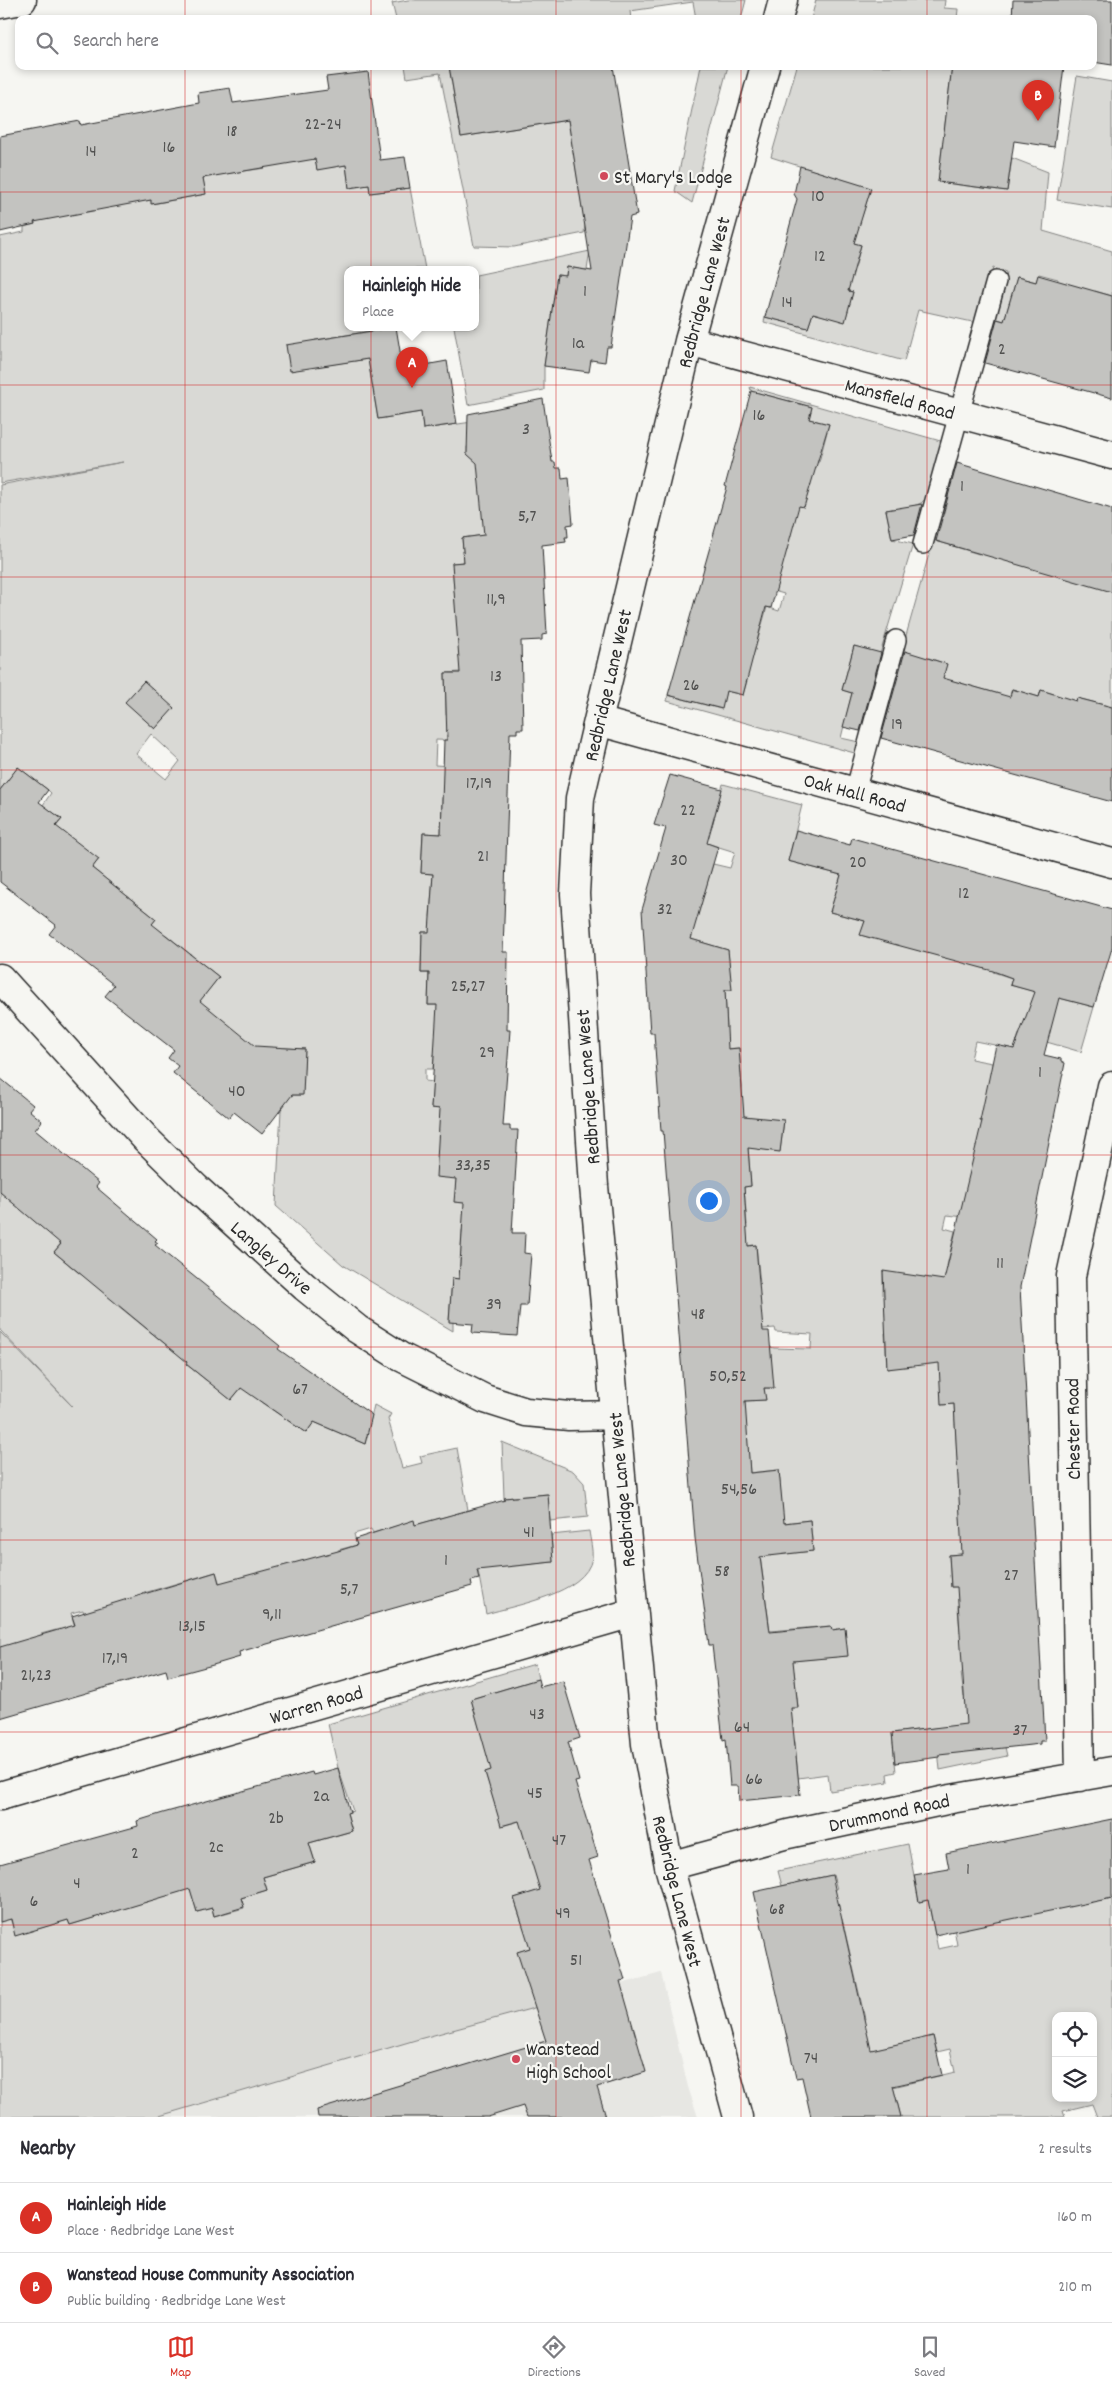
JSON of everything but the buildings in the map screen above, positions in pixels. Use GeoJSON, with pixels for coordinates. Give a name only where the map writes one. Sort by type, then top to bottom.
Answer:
{"type":"FeatureCollection","features":[{"type":"Feature","properties":{"kind":"street"},"geometry":{"type":"LineString","coordinates":[[0,4],[22,0]]}},
{"type":"Feature","properties":{"kind":"street"},"geometry":{"type":"LineString","coordinates":[[779,15],[783,0]]}},
{"type":"Feature","properties":{"kind":"street","name":"Redbridge Lane West"},"geometry":{"type":"LineString","coordinates":[[738,2117],[669,1866],[646,1744],[632,1613],[594,1186],[575,894],[580,798],[688,341],[764,70]]}},
{"type":"Feature","properties":{"kind":"street","name":"Mansfield Road"},"geometry":{"type":"LineString","coordinates":[[688,341],[1112,454]]}},
{"type":"Feature","properties":{"kind":"street","name":"Oak Hall Road"},"geometry":{"type":"LineString","coordinates":[[598,721],[1112,863]]}},
{"type":"Feature","properties":{"kind":"street","name":"Langley Drive"},"geometry":{"type":"LineString","coordinates":[[0,978],[146,1139],[196,1188],[304,1287],[357,1328],[401,1357],[485,1399],[526,1412],[569,1416],[615,1415]]}},
{"type":"Feature","properties":{"kind":"street","name":"Chester Road"},"geometry":{"type":"LineString","coordinates":[[1080,1777],[1070,1276],[1112,1086]]}},
{"type":"Feature","properties":{"kind":"street","name":"Warren Road"},"geometry":{"type":"LineString","coordinates":[[0,1796],[632,1613]]}},
{"type":"Feature","properties":{"kind":"street","name":"Drummond Road"},"geometry":{"type":"LineString","coordinates":[[669,1866],[788,1834],[932,1803],[1112,1771]]}},
{"type":"Feature","properties":{"kind":"lane"},"geometry":{"type":"LineString","coordinates":[[924,544],[996,281]]}},
{"type":"Feature","properties":{"kind":"lane"},"geometry":{"type":"LineString","coordinates":[[854,792],[896,640]]}},
{"type":"Feature","properties":{"kind":"shaded area"},"geometry":{"type":"Polygon","coordinates":[[[408,0],[746,0],[742,15],[695,15],[693,2],[630,11],[630,15],[395,15],[392,3],[408,0]]]}},
{"type":"Feature","properties":{"kind":"shaded area"},"geometry":{"type":"Polygon","coordinates":[[[816,0],[945,0],[944,8],[958,9],[957,15],[812,15],[816,0]]]}},
{"type":"Feature","properties":{"kind":"shaded area"},"geometry":{"type":"Polygon","coordinates":[[[406,70],[450,70],[461,137],[568,120],[585,224],[584,233],[514,247],[474,246],[440,73],[407,78],[406,70]]]}},
{"type":"Feature","properties":{"kind":"shaded area"},"geometry":{"type":"Polygon","coordinates":[[[700,70],[727,70],[692,203],[675,191],[700,70]]]}},
{"type":"Feature","properties":{"kind":"shaded area"},"geometry":{"type":"Polygon","coordinates":[[[796,70],[952,70],[938,182],[1007,191],[1012,158],[1048,172],[1043,231],[1112,251],[1112,296],[1095,291],[1093,295],[1044,333],[1058,279],[1039,274],[1036,282],[1017,277],[1004,321],[995,318],[1006,273],[993,268],[977,323],[918,310],[904,361],[764,322],[765,317],[808,328],[813,313],[845,321],[853,292],[835,287],[841,264],[855,268],[861,245],[842,240],[859,225],[871,189],[771,157],[796,70]]]}},
{"type":"Feature","properties":{"kind":"shaded area"},"geometry":{"type":"Polygon","coordinates":[[[1077,76],[1112,82],[1112,209],[1057,200],[1077,76]]]}},
{"type":"Feature","properties":{"kind":"shaded area"},"geometry":{"type":"Polygon","coordinates":[[[313,147],[317,169],[346,165],[349,187],[369,185],[370,193],[410,188],[424,266],[344,266],[344,331],[371,331],[315,340],[319,366],[368,359],[378,419],[421,412],[423,429],[472,422],[471,441],[467,447],[467,454],[474,460],[550,449],[552,462],[485,535],[462,538],[464,562],[452,563],[461,672],[445,673],[446,715],[466,741],[436,740],[435,765],[451,766],[442,799],[441,834],[423,833],[421,873],[433,874],[430,917],[476,933],[422,932],[421,973],[429,973],[428,1005],[439,1005],[453,1056],[434,1054],[433,1069],[425,1069],[425,1081],[433,1082],[431,1108],[446,1109],[456,1179],[455,1202],[482,1204],[462,1230],[459,1279],[452,1278],[449,1321],[453,1322],[453,1331],[343,1265],[276,1206],[281,1110],[267,1099],[197,1004],[219,977],[165,934],[143,961],[131,951],[156,919],[92,868],[99,859],[44,842],[62,819],[43,805],[51,793],[48,790],[18,767],[0,790],[0,485],[123,462],[0,483],[0,237],[24,232],[24,227],[35,224],[30,199],[149,194],[152,204],[205,194],[203,177],[265,168],[264,154],[313,147]],[[144,681],[126,702],[155,729],[173,708],[144,681]],[[151,734],[136,754],[166,779],[180,761],[151,734]],[[284,1048],[282,1095],[302,1095],[305,1049],[284,1048]]]}},
{"type":"Feature","properties":{"kind":"shaded area"},"geometry":{"type":"Polygon","coordinates":[[[590,251],[587,270],[567,267],[566,276],[557,275],[544,366],[544,390],[468,405],[455,331],[479,331],[479,274],[590,251]]]}},
{"type":"Feature","properties":{"kind":"shaded area"},"geometry":{"type":"Polygon","coordinates":[[[750,387],[944,442],[936,475],[926,498],[921,503],[913,506],[886,510],[892,539],[913,544],[880,654],[854,646],[842,690],[852,693],[841,738],[859,742],[858,754],[667,701],[668,695],[721,709],[726,691],[743,695],[748,677],[731,673],[738,649],[754,653],[767,607],[779,611],[784,594],[770,590],[797,505],[804,507],[816,462],[819,462],[829,424],[809,419],[812,407],[751,391],[750,387]]]}},
{"type":"Feature","properties":{"kind":"shaded area"},"geometry":{"type":"Polygon","coordinates":[[[933,540],[979,554],[981,548],[1093,586],[1112,584],[1110,592],[1112,593],[1112,707],[1077,698],[1064,742],[1057,695],[1041,690],[1039,697],[1012,689],[1002,725],[999,694],[953,681],[935,708],[946,664],[929,658],[908,667],[898,664],[933,540]]]}},
{"type":"Feature","properties":{"kind":"shaded area"},"geometry":{"type":"Polygon","coordinates":[[[723,784],[802,805],[788,861],[841,875],[830,912],[865,921],[861,935],[877,940],[882,925],[1005,930],[993,972],[1012,978],[1010,985],[1094,1007],[1081,1052],[1019,1034],[1014,1049],[975,1041],[971,1059],[992,1063],[1000,1123],[965,1217],[947,1215],[944,1228],[955,1231],[947,1266],[1001,1278],[941,1405],[954,1404],[963,1554],[949,1555],[951,1587],[965,1586],[958,1608],[960,1632],[966,1632],[970,1672],[961,1673],[964,1697],[971,1696],[1005,1747],[1007,1756],[940,1770],[936,1728],[892,1733],[896,1772],[887,1774],[888,1782],[830,1791],[828,1774],[798,1778],[795,1742],[778,1710],[798,1707],[794,1671],[775,1673],[774,1662],[847,1656],[845,1628],[832,1630],[831,1626],[770,1631],[760,1556],[813,1551],[810,1520],[783,1523],[779,1470],[750,1473],[744,1401],[765,1400],[764,1388],[773,1388],[741,1340],[774,1348],[811,1349],[812,1334],[776,1332],[775,1328],[737,1331],[753,1285],[760,1284],[756,1245],[728,1247],[747,1225],[744,1187],[751,1186],[748,1147],[780,1151],[784,1121],[737,1116],[742,1087],[739,1048],[710,1050],[727,1028],[725,990],[731,989],[728,950],[690,939],[713,864],[730,868],[735,852],[700,841],[712,826],[723,784]],[[883,1271],[883,1295],[899,1297],[883,1271]],[[903,1331],[885,1333],[887,1369],[903,1331]]]}},
{"type":"Feature","properties":{"kind":"shaded area"},"geometry":{"type":"Polygon","coordinates":[[[0,1192],[61,1243],[54,1252],[80,1274],[148,1267],[116,1304],[175,1352],[198,1348],[186,1364],[207,1381],[219,1366],[221,1391],[231,1400],[243,1386],[277,1379],[261,1402],[306,1433],[314,1422],[365,1444],[374,1405],[391,1414],[388,1419],[402,1468],[422,1463],[420,1456],[457,1448],[468,1510],[505,1508],[511,1566],[553,1562],[551,1535],[589,1531],[592,1558],[587,1570],[577,1581],[548,1596],[486,1614],[467,1511],[415,1525],[414,1521],[373,1533],[371,1529],[354,1534],[357,1545],[338,1550],[342,1564],[220,1585],[216,1572],[144,1593],[92,1641],[83,1610],[71,1613],[77,1634],[63,1639],[60,1629],[41,1634],[43,1643],[0,1647],[0,1332],[72,1406],[0,1330],[0,1192]]]}},
{"type":"Feature","properties":{"kind":"shaded area"},"geometry":{"type":"Polygon","coordinates":[[[502,1442],[573,1471],[584,1483],[588,1517],[550,1521],[547,1494],[504,1498],[502,1442]]]}},
{"type":"Feature","properties":{"kind":"shaded area"},"geometry":{"type":"Polygon","coordinates":[[[535,1664],[538,1679],[471,1699],[492,1770],[485,1772],[502,1826],[519,1821],[565,1883],[514,1898],[522,1923],[534,1919],[542,1944],[518,1952],[597,1991],[419,2039],[156,2117],[0,2117],[0,1922],[10,1918],[16,1935],[68,1920],[70,1925],[190,1888],[197,1912],[212,1908],[214,1916],[244,1908],[241,1898],[267,1890],[263,1877],[315,1862],[309,1843],[352,1831],[347,1813],[353,1811],[338,1768],[328,1724],[535,1664]]]}},
{"type":"Feature","properties":{"kind":"shaded area"},"geometry":{"type":"Polygon","coordinates":[[[908,1844],[919,1902],[928,1900],[938,1949],[957,1945],[954,1928],[1112,1898],[1112,2117],[1097,2117],[1092,2104],[1063,2111],[1065,2117],[901,2117],[893,2087],[955,2072],[950,2049],[937,2052],[933,2036],[852,2065],[843,2025],[865,2019],[842,1919],[811,1895],[837,1889],[833,1875],[782,1886],[778,1871],[908,1844]]]}},
{"type":"Feature","properties":{"kind":"shaded area","name":"Wanstead High School"},"geometry":{"type":"Polygon","coordinates":[[[661,1973],[688,2087],[698,2117],[156,2117],[419,2039],[661,1973]]]}},
{"type":"Feature","properties":{"kind":"place","name":"Wanstead House Community Association"},"geometry":{"type":"Point","coordinates":[1038,121]}},
{"type":"Feature","properties":{"kind":"place","name":"St Mary's Lodge"},"geometry":{"type":"Point","coordinates":[604,176]}},
{"type":"Feature","properties":{"kind":"place","name":"Hainleigh Hide"},"geometry":{"type":"Point","coordinates":[412,388]}},
{"type":"Feature","properties":{"kind":"place","name":"Wanstead High School"},"geometry":{"type":"Point","coordinates":[516,2059]}}]}
